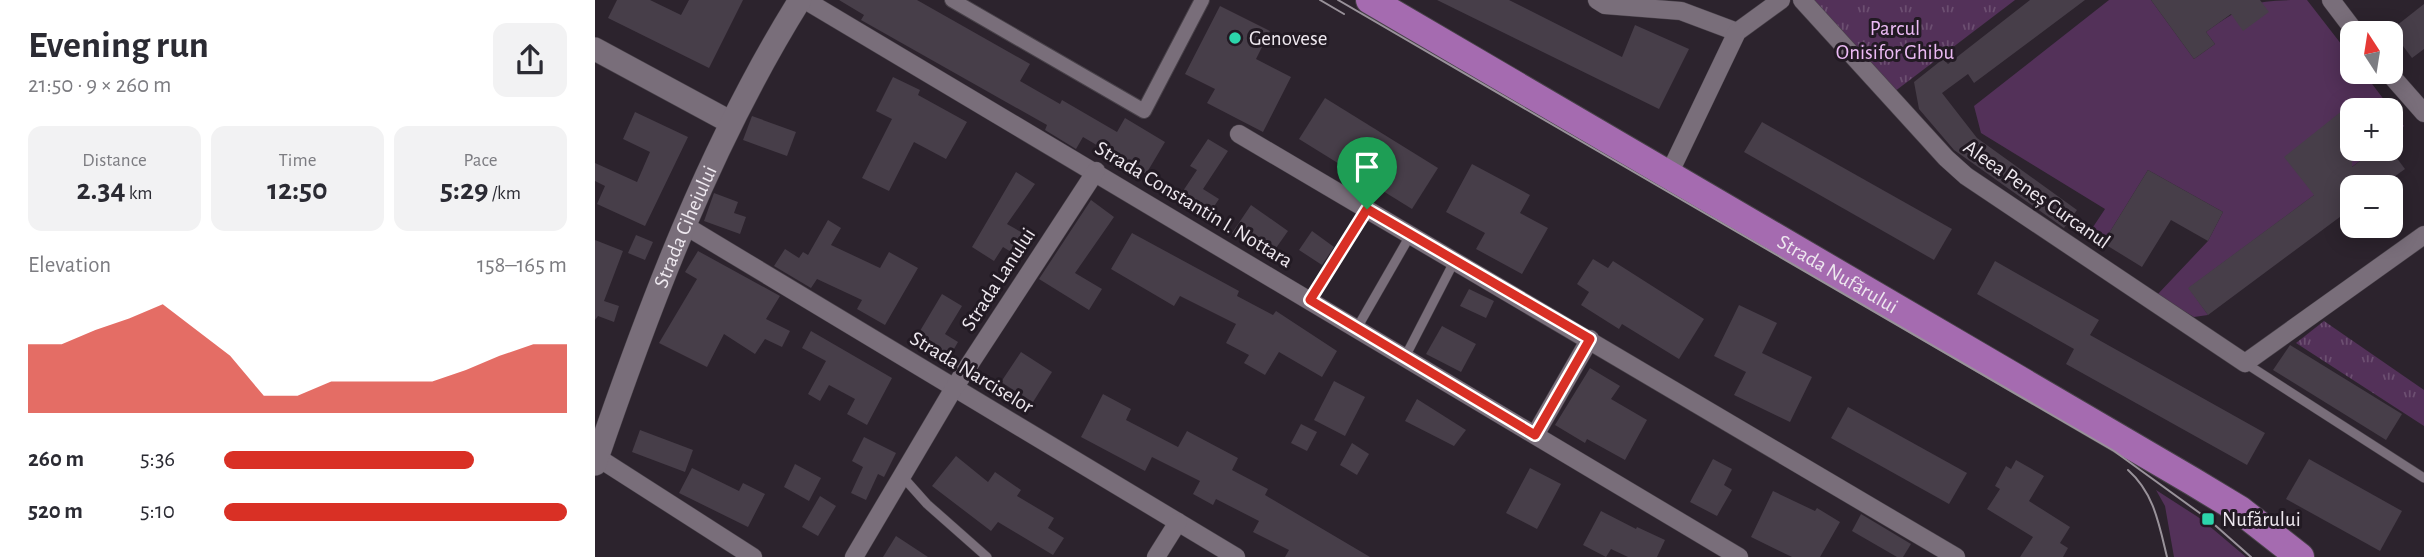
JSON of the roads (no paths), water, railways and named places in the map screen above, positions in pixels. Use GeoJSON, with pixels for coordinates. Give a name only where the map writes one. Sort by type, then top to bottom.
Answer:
{"type":"FeatureCollection","features":[{"type":"Feature","properties":{"kind":"main road","name":"Strada Nufărului"},"geometry":{"type":"LineString","coordinates":[[1370,0],[2192,481],[2240,510],[2300,557]]}},
{"type":"Feature","properties":{"kind":"street","name":"Strada Ciheiului"},"geometry":{"type":"LineString","coordinates":[[596,461],[684,225],[730,122],[802,0]]}},
{"type":"Feature","properties":{"kind":"street","name":"Strada Constantin I. Nottara"},"geometry":{"type":"LineString","coordinates":[[802,0],[1095,171],[1739,557]]}},
{"type":"Feature","properties":{"kind":"street"},"geometry":{"type":"LineString","coordinates":[[952,0],[1144,111],[1202,0]]}},
{"type":"Feature","properties":{"kind":"street"},"geometry":{"type":"LineString","coordinates":[[1597,0],[1605,5],[1681,11],[1737,32]]}},
{"type":"Feature","properties":{"kind":"street"},"geometry":{"type":"LineString","coordinates":[[1669,174],[1737,32],[1781,0]]}},
{"type":"Feature","properties":{"kind":"street","name":"Aleea Peneș Curcanul"},"geometry":{"type":"LineString","coordinates":[[1803,0],[1946,158],[1966,176],[2245,363]]}},
{"type":"Feature","properties":{"kind":"street"},"geometry":{"type":"LineString","coordinates":[[2331,0],[2346,21]]}},
{"type":"Feature","properties":{"kind":"street"},"geometry":{"type":"LineString","coordinates":[[595,49],[730,122]]}},
{"type":"Feature","properties":{"kind":"street"},"geometry":{"type":"LineString","coordinates":[[2399,84],[2424,113]]}},
{"type":"Feature","properties":{"kind":"street"},"geometry":{"type":"LineString","coordinates":[[1239,134],[1957,557]]}},
{"type":"Feature","properties":{"kind":"street","name":"Strada Lanului"},"geometry":{"type":"LineString","coordinates":[[855,557],[954,388],[1095,171]]}},
{"type":"Feature","properties":{"kind":"street","name":"Strada Narciselor"},"geometry":{"type":"LineString","coordinates":[[684,225],[1236,557]]}},
{"type":"Feature","properties":{"kind":"street"},"geometry":{"type":"LineString","coordinates":[[2245,363],[2424,235]]}},
{"type":"Feature","properties":{"kind":"street"},"geometry":{"type":"LineString","coordinates":[[1535,435],[1590,339]]}},
{"type":"Feature","properties":{"kind":"street"},"geometry":{"type":"LineString","coordinates":[[596,461],[753,557]]}},
{"type":"Feature","properties":{"kind":"street"},"geometry":{"type":"LineString","coordinates":[[1156,557],[1178,522]]}},
{"type":"Feature","properties":{"kind":"lane"},"geometry":{"type":"LineString","coordinates":[[1310,300],[1367,209]]}},
{"type":"Feature","properties":{"kind":"lane"},"geometry":{"type":"LineString","coordinates":[[1357,328],[1411,234]]}},
{"type":"Feature","properties":{"kind":"lane"},"geometry":{"type":"LineString","coordinates":[[1405,357],[1455,260]]}},
{"type":"Feature","properties":{"kind":"lane","name":"Aleea Peneș Curcanul"},"geometry":{"type":"LineString","coordinates":[[2245,363],[2424,478]]}},
{"type":"Feature","properties":{"kind":"lane"},"geometry":{"type":"LineString","coordinates":[[902,476],[927,504],[987,557]]}},
{"type":"Feature","properties":{"kind":"tram line"},"geometry":{"type":"LineString","coordinates":[[1320,0],[1344,14]]}},
{"type":"Feature","properties":{"kind":"tram line"},"geometry":{"type":"LineString","coordinates":[[1338,0],[2114,451],[2208,519],[2251,557]]}},
{"type":"Feature","properties":{"kind":"tram line"},"geometry":{"type":"LineString","coordinates":[[2128,470],[2150,499],[2167,557]]}},
{"type":"Feature","properties":{"kind":"place","name":"Genovese"},"geometry":{"type":"Point","coordinates":[1235,38]}},
{"type":"Feature","properties":{"kind":"place","name":"Nufărului"},"geometry":{"type":"Point","coordinates":[2208,519]}},
{"type":"Feature","properties":{"kind":"park label","name":"Parcul Onisifor Ghibu"},"geometry":{"type":"Point","coordinates":[1895,40]}}]}
